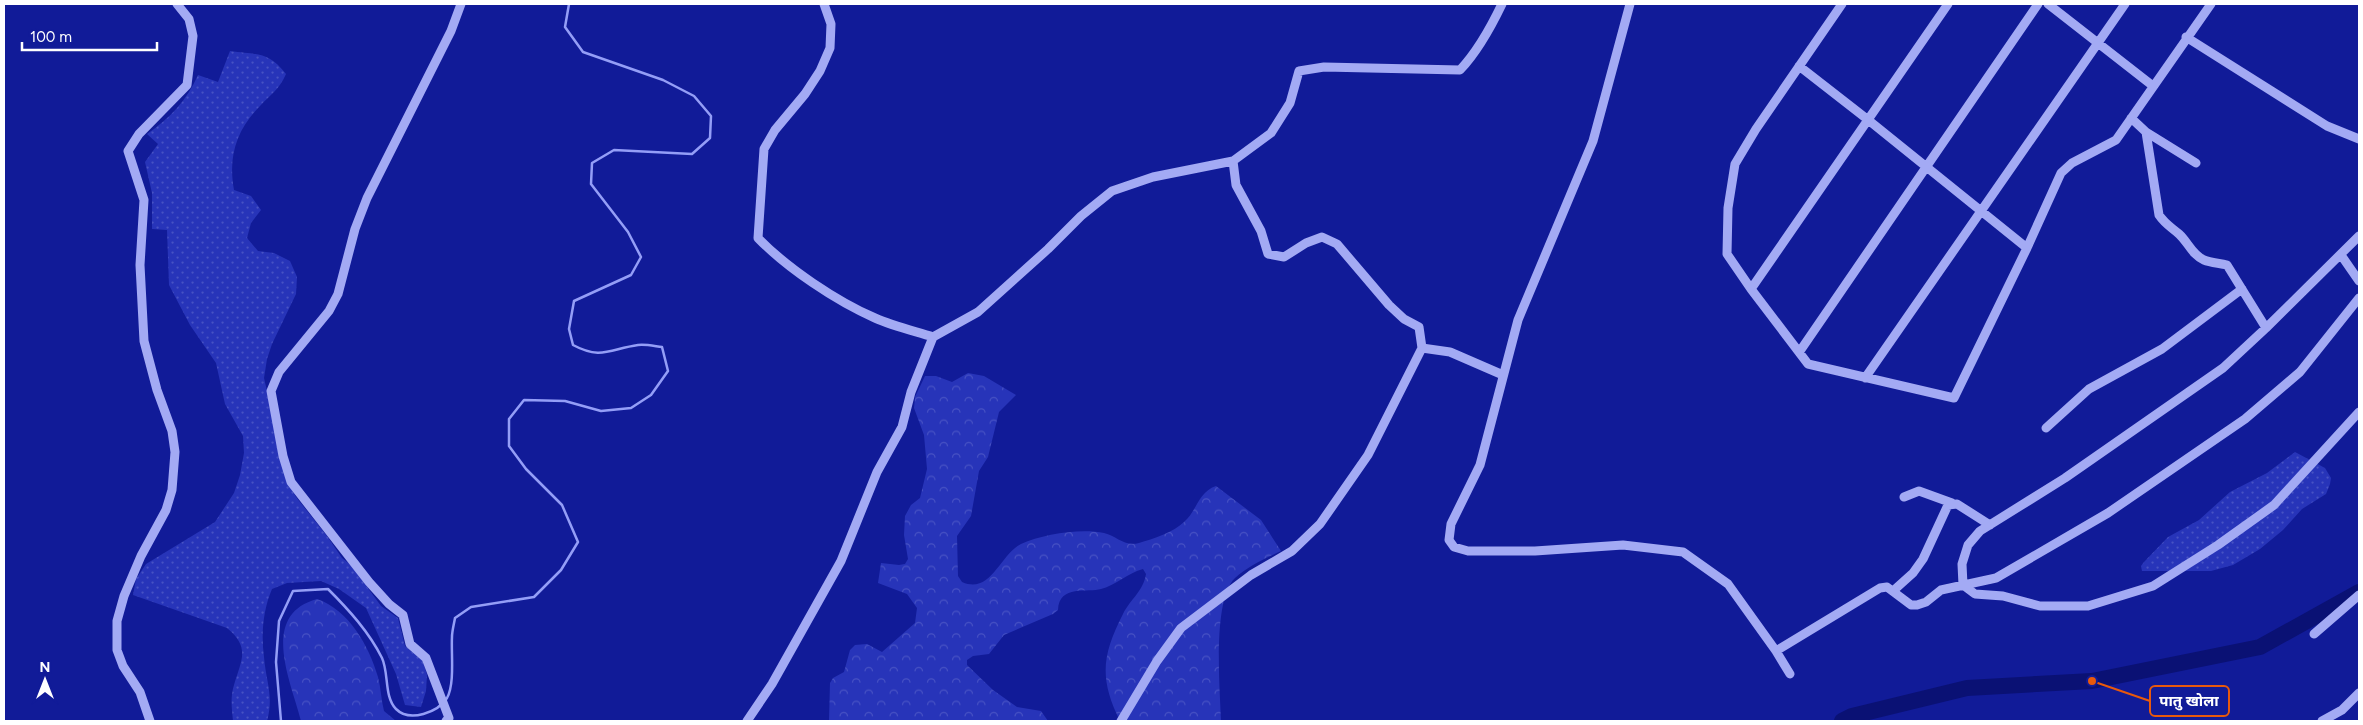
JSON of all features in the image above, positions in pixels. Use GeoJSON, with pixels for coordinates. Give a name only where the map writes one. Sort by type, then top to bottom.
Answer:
{"type":"FeatureCollection","features":[{"type":"Feature","properties":{"kind":"street"},"geometry":{"type":"LineString","coordinates":[[150,721],[140,692],[117,650],[117,621],[124,596],[141,556],[166,510],[172,490],[175,452],[172,432],[157,390],[144,341],[140,265],[144,200],[128,151],[138,134],[187,85],[193,36],[189,19],[177,4]]}},
{"type":"Feature","properties":{"kind":"street"},"geometry":{"type":"LineString","coordinates":[[447,720],[426,658],[410,644],[403,615],[389,604],[369,582],[291,482],[283,456],[271,391],[279,372],[328,312],[338,294],[355,229],[366,198],[451,31],[461,4]]}},
{"type":"Feature","properties":{"kind":"street"},"geometry":{"type":"LineString","coordinates":[[824,4],[831,24],[830,48],[820,70],[805,94],[776,130],[764,149],[758,238],[784,261],[836,296],[874,318],[933,337]]}},
{"type":"Feature","properties":{"kind":"street"},"geometry":{"type":"LineString","coordinates":[[747,721],[772,684],[840,561],[877,472],[902,428],[911,392],[933,337],[978,312],[1048,249],[1081,216],[1112,191],[1154,177],[1233,161],[1271,133],[1290,103],[1299,71],[1324,67],[1460,70],[1470,60],[1494,22],[1502,4]]}},
{"type":"Feature","properties":{"kind":"street"},"geometry":{"type":"LineString","coordinates":[[1630,4],[1593,142],[1518,320],[1480,465],[1451,524],[1449,540],[1454,547],[1468,551],[1525,551],[1623,545],[1683,552],[1728,584],[1776,651],[1790,674]]}},
{"type":"Feature","properties":{"kind":"street"},"geometry":{"type":"LineString","coordinates":[[1842,4],[1735,164],[1728,208],[1727,254],[1751,289],[1800,350],[1808,364],[1954,398],[2027,248],[2061,173],[2072,163],[2116,140],[2186,37],[2211,4]]}},
{"type":"Feature","properties":{"kind":"street"},"geometry":{"type":"LineString","coordinates":[[1751,289],[1948,4]]}},
{"type":"Feature","properties":{"kind":"street"},"geometry":{"type":"LineString","coordinates":[[1800,350],[2038,4]]}},
{"type":"Feature","properties":{"kind":"street"},"geometry":{"type":"LineString","coordinates":[[2048,4],[2098,45],[2153,86]]}},
{"type":"Feature","properties":{"kind":"street"},"geometry":{"type":"LineString","coordinates":[[1865,378],[2125,4]]}},
{"type":"Feature","properties":{"kind":"street"},"geometry":{"type":"LineString","coordinates":[[2186,37],[2327,126],[2359,139]]}},
{"type":"Feature","properties":{"kind":"street"},"geometry":{"type":"LineString","coordinates":[[1799,66],[1868,119],[2027,248]]}},
{"type":"Feature","properties":{"kind":"street"},"geometry":{"type":"LineString","coordinates":[[2131,118],[2146,132],[2196,163]]}},
{"type":"Feature","properties":{"kind":"street"},"geometry":{"type":"LineString","coordinates":[[2146,132],[2159,215],[2166,225],[2179,235],[2196,256],[2206,262],[2217,262],[2227,265],[2266,328]]}},
{"type":"Feature","properties":{"kind":"street"},"geometry":{"type":"LineString","coordinates":[[1121,721],[1157,660],[1181,628],[1251,575],[1292,551],[1320,524],[1368,455],[1422,348],[1419,327],[1404,319],[1389,305],[1337,244],[1322,237],[1306,243],[1284,257],[1268,254],[1261,231],[1236,185],[1233,161]]}},
{"type":"Feature","properties":{"kind":"street"},"geometry":{"type":"LineString","coordinates":[[1963,586],[1962,564],[1968,545],[1980,531],[2065,478],[2223,368],[2341,256],[2359,236]]}},
{"type":"Feature","properties":{"kind":"street"},"geometry":{"type":"LineString","coordinates":[[2341,256],[2359,280]]}},
{"type":"Feature","properties":{"kind":"street"},"geometry":{"type":"LineString","coordinates":[[2046,428],[2090,389],[2162,349],[2242,289]]}},
{"type":"Feature","properties":{"kind":"street"},"geometry":{"type":"LineString","coordinates":[[1776,651],[1880,588],[1887,587],[1911,605],[1917,605],[1926,602],[1941,590],[1996,578],[2108,513],[2245,419],[2300,372],[2359,298]]}},
{"type":"Feature","properties":{"kind":"street"},"geometry":{"type":"LineString","coordinates":[[1422,348],[1450,352],[1503,375]]}},
{"type":"Feature","properties":{"kind":"street"},"geometry":{"type":"LineString","coordinates":[[1963,586],[1974,594],[2004,596],[2040,606],[2088,606],[2153,586],[2218,545],[2274,505],[2359,412]]}},
{"type":"Feature","properties":{"kind":"street"},"geometry":{"type":"LineString","coordinates":[[1904,497],[1919,490],[1957,504],[1990,525]]}},
{"type":"Feature","properties":{"kind":"street"},"geometry":{"type":"LineString","coordinates":[[1893,591],[1913,573],[1923,560],[1945,508],[1952,503]]}},
{"type":"Feature","properties":{"kind":"street"},"geometry":{"type":"LineString","coordinates":[[2314,634],[2359,595]]}},
{"type":"Feature","properties":{"kind":"street"},"geometry":{"type":"LineString","coordinates":[[2322,721],[2342,710],[2359,696]]}},
{"type":"Feature","properties":{"kind":"green space"},"geometry":{"type":"Polygon","coordinates":[[[230,51],[261,55],[273,61],[286,74],[278,88],[252,115],[240,134],[233,155],[232,178],[234,190],[251,196],[261,210],[251,223],[247,238],[258,251],[274,253],[290,261],[297,277],[296,294],[272,344],[264,378],[288,483],[296,497],[342,558],[351,565],[381,606],[398,618],[405,646],[423,661],[427,675],[426,691],[421,707],[405,705],[396,674],[366,608],[339,589],[321,581],[287,583],[272,589],[265,614],[263,631],[264,657],[270,696],[267,721],[233,721],[232,694],[242,655],[242,648],[234,635],[227,628],[133,595],[136,579],[146,564],[215,522],[234,493],[244,453],[243,436],[225,404],[216,363],[190,325],[169,285],[167,230],[152,229],[152,193],[145,162],[158,144],[147,134],[177,108],[189,93],[198,75],[218,82],[230,51]]]}},
{"type":"Feature","properties":{"kind":"green space"},"geometry":{"type":"Polygon","coordinates":[[[968,373],[984,376],[1016,395],[999,412],[988,457],[979,471],[971,516],[957,536],[958,576],[962,582],[972,585],[981,583],[1021,544],[1051,535],[1084,531],[1104,533],[1129,544],[1157,537],[1175,529],[1184,522],[1201,497],[1216,486],[1261,520],[1281,551],[1246,570],[1235,578],[1228,589],[1220,624],[1221,721],[1120,721],[1113,706],[1106,679],[1107,655],[1126,608],[1142,586],[1146,574],[1143,569],[1101,589],[1075,591],[1063,596],[1058,610],[1053,614],[1004,635],[989,654],[973,656],[967,660],[967,665],[993,690],[1017,707],[1041,711],[1048,721],[829,721],[830,683],[833,678],[844,672],[850,650],[855,645],[867,644],[882,652],[915,623],[917,608],[907,594],[878,583],[881,563],[899,565],[905,564],[908,559],[904,535],[905,516],[911,505],[920,498],[927,469],[924,435],[914,408],[915,397],[925,376],[936,376],[952,382],[968,373]]]}},
{"type":"Feature","properties":{"kind":"green space"},"geometry":{"type":"Polygon","coordinates":[[[2295,452],[2325,468],[2331,478],[2330,484],[2326,494],[2302,509],[2283,530],[2260,549],[2233,565],[2211,571],[2142,571],[2141,566],[2144,562],[2168,537],[2199,520],[2230,492],[2267,473],[2295,452]]]}},
{"type":"Feature","properties":{"kind":"green space"},"geometry":{"type":"Polygon","coordinates":[[[317,599],[339,611],[356,630],[374,665],[384,711],[396,721],[301,721],[286,669],[284,634],[289,619],[299,607],[317,599]]]}},
{"type":"Feature","properties":{"kind":"waterway"},"geometry":{"type":"LineString","coordinates":[[281,721],[276,662],[279,621],[293,591],[328,589],[351,613],[365,630],[382,658],[388,692],[396,709],[402,713],[416,715],[431,711],[443,703],[447,698],[451,685],[452,635],[455,618],[471,607],[534,597],[561,570],[578,542],[562,505],[526,469],[509,446],[509,419],[524,400],[565,401],[601,411],[631,408],[651,395],[668,371],[662,347],[641,345],[598,353],[573,345],[569,329],[574,301],[631,275],[641,257],[628,232],[591,184],[592,163],[614,150],[692,154],[710,138],[711,116],[694,96],[663,80],[583,52],[565,27],[569,4]]}},
{"type":"Feature","properties":{"kind":"waterway"},"geometry":{"type":"LineString","coordinates":[[1842,721],[1852,716],[1967,688],[2092,681],[2260,647],[2359,592]]}},
{"type":"Feature","properties":{"kind":"place","name":"पातु खोला"},"geometry":{"type":"Point","coordinates":[2092,681]}}]}
